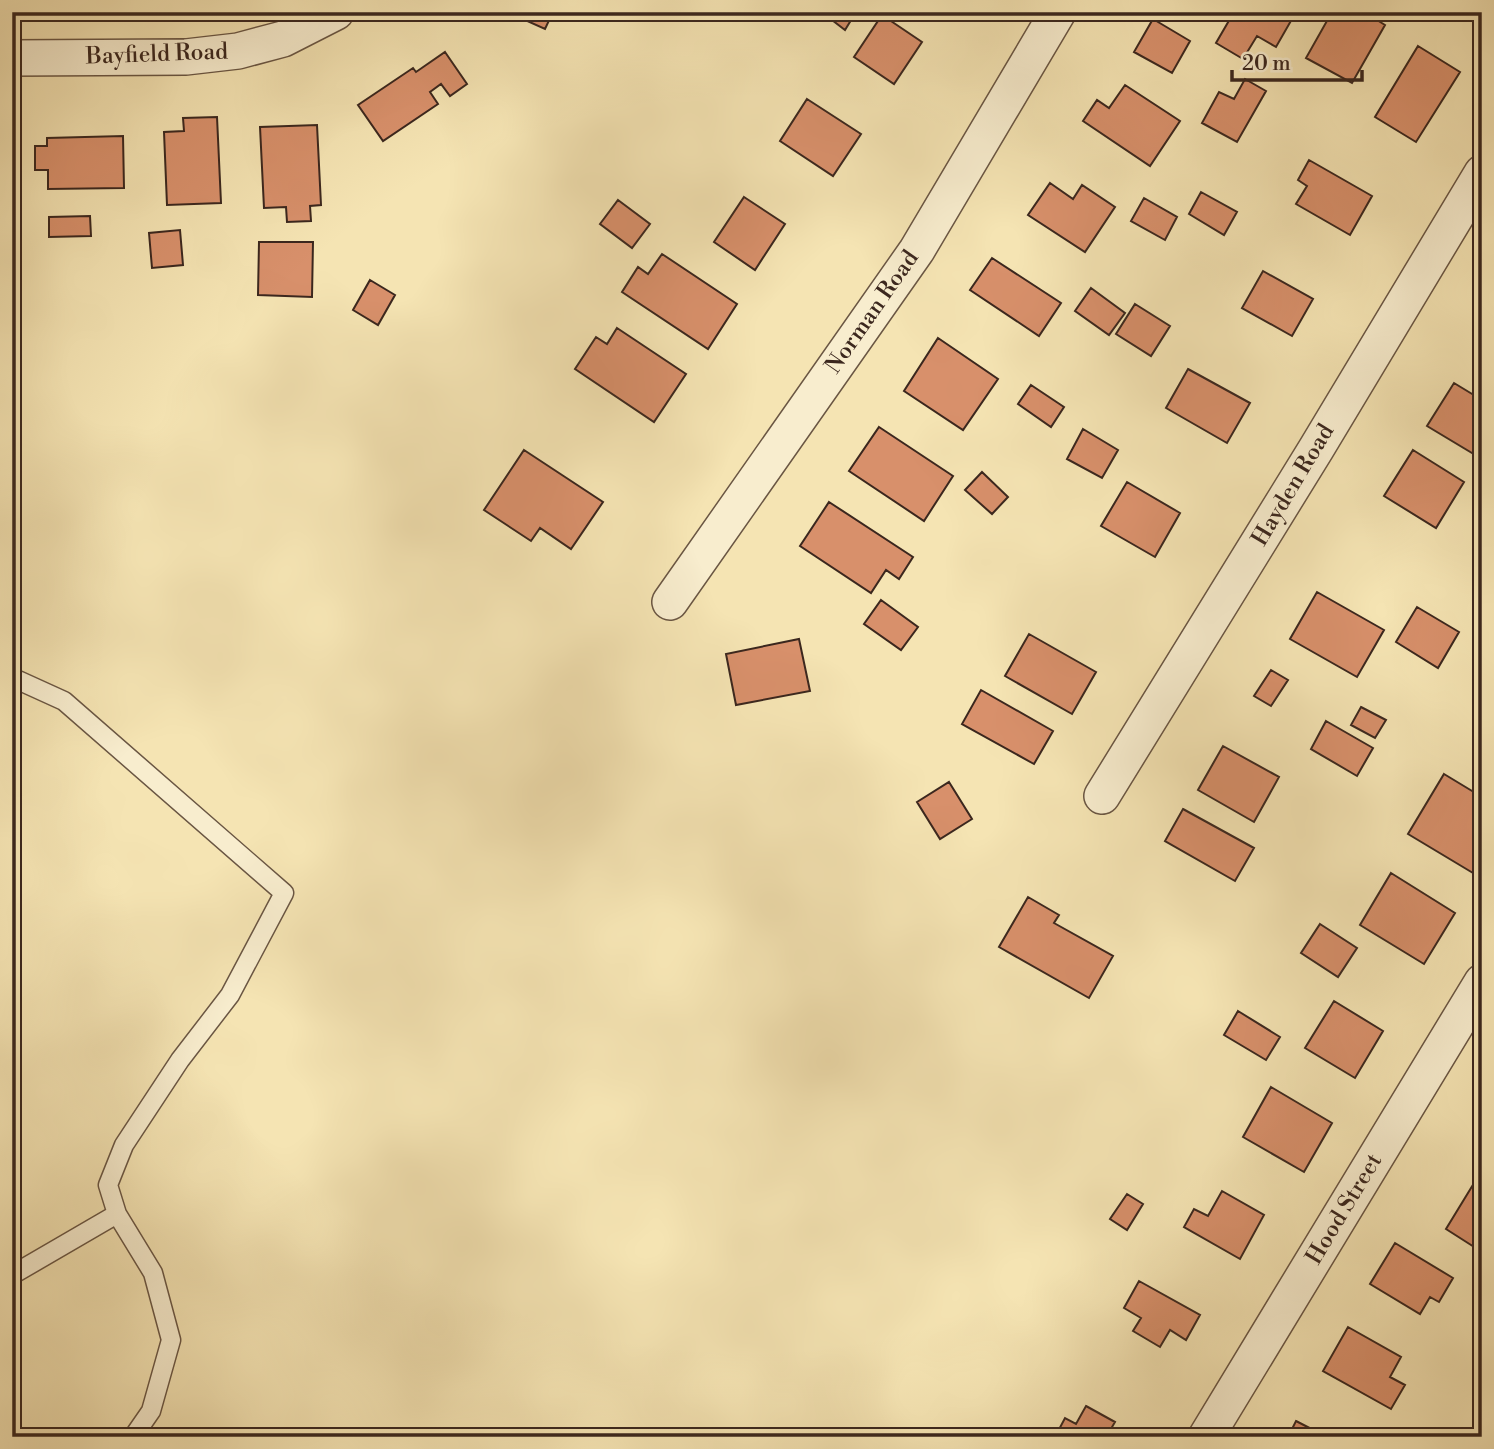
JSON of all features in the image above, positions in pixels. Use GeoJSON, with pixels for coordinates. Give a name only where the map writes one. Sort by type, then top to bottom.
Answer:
{"type":"FeatureCollection","features":[{"type":"Feature","properties":{"kind":"street","name":"Bayfield Road"},"geometry":{"type":"LineString","coordinates":[[12,58],[186,57],[239,51],[282,39],[336,12]]}},
{"type":"Feature","properties":{"kind":"street","name":"Norman Road"},"geometry":{"type":"LineString","coordinates":[[670,601],[917,250],[1058,12]]}},
{"type":"Feature","properties":{"kind":"street","name":"Hayden Road"},"geometry":{"type":"LineString","coordinates":[[1102,796],[1482,173]]}},
{"type":"Feature","properties":{"kind":"street","name":"Hood Street"},"geometry":{"type":"LineString","coordinates":[[1206,1437],[1482,982]]}},
{"type":"Feature","properties":{"kind":"lane"},"geometry":{"type":"LineString","coordinates":[[12,680],[64,701],[284,893],[230,995],[180,1060],[124,1145],[108,1185],[117,1214],[153,1273],[171,1340],[151,1411],[133,1437]]}},
{"type":"Feature","properties":{"kind":"lane"},"geometry":{"type":"LineString","coordinates":[[12,1275],[117,1214]]}},
{"type":"Feature","properties":{"kind":"building"},"geometry":{"type":"Polygon","coordinates":[[[507,12],[553,12],[545,29],[507,12]]]}},
{"type":"Feature","properties":{"kind":"building"},"geometry":{"type":"Polygon","coordinates":[[[837,12],[856,12],[845,30],[832,20],[837,12]]]}},
{"type":"Feature","properties":{"kind":"building"},"geometry":{"type":"Polygon","coordinates":[[[1234,12],[1296,12],[1276,47],[1257,36],[1243,59],[1216,43],[1234,12]]]}},
{"type":"Feature","properties":{"kind":"building"},"geometry":{"type":"Polygon","coordinates":[[[1332,12],[1364,12],[1385,25],[1352,83],[1306,58],[1332,12]]]}},
{"type":"Feature","properties":{"kind":"building"},"geometry":{"type":"Polygon","coordinates":[[[882,15],[922,42],[894,84],[854,57],[882,15]]]}},
{"type":"Feature","properties":{"kind":"building"},"geometry":{"type":"Polygon","coordinates":[[[1153,19],[1190,41],[1172,73],[1134,52],[1153,19]]]}},
{"type":"Feature","properties":{"kind":"building"},"geometry":{"type":"Polygon","coordinates":[[[1418,46],[1460,72],[1416,142],[1375,117],[1418,46]]]}},
{"type":"Feature","properties":{"kind":"building"},"geometry":{"type":"Polygon","coordinates":[[[445,52],[467,84],[450,96],[441,84],[430,92],[438,104],[383,141],[358,105],[413,68],[416,72],[445,52]]]}},
{"type":"Feature","properties":{"kind":"building"},"geometry":{"type":"Polygon","coordinates":[[[1245,79],[1266,91],[1237,142],[1202,123],[1219,92],[1234,99],[1245,79]]]}},
{"type":"Feature","properties":{"kind":"building"},"geometry":{"type":"Polygon","coordinates":[[[1125,85],[1180,121],[1150,166],[1083,121],[1097,100],[1109,108],[1125,85]]]}},
{"type":"Feature","properties":{"kind":"building"},"geometry":{"type":"Polygon","coordinates":[[[807,99],[861,134],[833,176],[780,141],[807,99]]]}},
{"type":"Feature","properties":{"kind":"building"},"geometry":{"type":"Polygon","coordinates":[[[217,117],[221,203],[167,205],[164,132],[184,131],[183,118],[217,117]]]}},
{"type":"Feature","properties":{"kind":"building"},"geometry":{"type":"Polygon","coordinates":[[[317,125],[321,205],[310,206],[311,221],[287,222],[286,207],[264,208],[260,127],[317,125]]]}},
{"type":"Feature","properties":{"kind":"building"},"geometry":{"type":"Polygon","coordinates":[[[123,136],[124,188],[48,189],[48,170],[35,170],[35,146],[47,146],[47,138],[123,136]]]}},
{"type":"Feature","properties":{"kind":"building"},"geometry":{"type":"Polygon","coordinates":[[[1309,160],[1372,196],[1350,235],[1296,204],[1307,186],[1298,180],[1309,160]]]}},
{"type":"Feature","properties":{"kind":"building"},"geometry":{"type":"Polygon","coordinates":[[[1050,183],[1073,199],[1082,185],[1115,207],[1085,252],[1028,215],[1050,183]]]}},
{"type":"Feature","properties":{"kind":"building"},"geometry":{"type":"Polygon","coordinates":[[[1201,192],[1237,212],[1224,235],[1189,214],[1201,192]]]}},
{"type":"Feature","properties":{"kind":"building"},"geometry":{"type":"Polygon","coordinates":[[[744,197],[785,224],[755,270],[714,242],[744,197]]]}},
{"type":"Feature","properties":{"kind":"building"},"geometry":{"type":"Polygon","coordinates":[[[1144,198],[1177,217],[1165,240],[1131,221],[1144,198]]]}},
{"type":"Feature","properties":{"kind":"building"},"geometry":{"type":"Polygon","coordinates":[[[618,200],[650,224],[632,248],[600,224],[618,200]]]}},
{"type":"Feature","properties":{"kind":"building"},"geometry":{"type":"Polygon","coordinates":[[[90,216],[91,236],[49,237],[49,217],[90,216]]]}},
{"type":"Feature","properties":{"kind":"building"},"geometry":{"type":"Polygon","coordinates":[[[180,230],[183,265],[152,268],[149,233],[180,230]]]}},
{"type":"Feature","properties":{"kind":"building"},"geometry":{"type":"Polygon","coordinates":[[[259,242],[313,242],[312,297],[258,295],[259,242]]]}},
{"type":"Feature","properties":{"kind":"building"},"geometry":{"type":"Polygon","coordinates":[[[662,254],[737,304],[708,349],[622,292],[638,267],[648,274],[662,254]]]}},
{"type":"Feature","properties":{"kind":"building"},"geometry":{"type":"Polygon","coordinates":[[[992,258],[1061,303],[1039,336],[970,290],[992,258]]]}},
{"type":"Feature","properties":{"kind":"building"},"geometry":{"type":"Polygon","coordinates":[[[1263,271],[1313,299],[1292,336],[1242,308],[1263,271]]]}},
{"type":"Feature","properties":{"kind":"building"},"geometry":{"type":"Polygon","coordinates":[[[370,280],[395,295],[378,325],[353,310],[370,280]]]}},
{"type":"Feature","properties":{"kind":"building"},"geometry":{"type":"Polygon","coordinates":[[[1091,288],[1125,313],[1109,335],[1075,311],[1091,288]]]}},
{"type":"Feature","properties":{"kind":"building"},"geometry":{"type":"Polygon","coordinates":[[[1135,304],[1170,326],[1151,356],[1116,334],[1135,304]]]}},
{"type":"Feature","properties":{"kind":"building"},"geometry":{"type":"Polygon","coordinates":[[[617,328],[686,374],[654,422],[575,369],[596,337],[607,344],[617,328]]]}},
{"type":"Feature","properties":{"kind":"building"},"geometry":{"type":"Polygon","coordinates":[[[938,338],[998,379],[963,430],[904,391],[938,338]]]}},
{"type":"Feature","properties":{"kind":"building"},"geometry":{"type":"Polygon","coordinates":[[[1188,369],[1250,403],[1227,443],[1166,408],[1188,369]]]}},
{"type":"Feature","properties":{"kind":"building"},"geometry":{"type":"Polygon","coordinates":[[[1454,383],[1482,400],[1482,459],[1427,426],[1454,383]]]}},
{"type":"Feature","properties":{"kind":"building"},"geometry":{"type":"Polygon","coordinates":[[[1031,385],[1064,407],[1051,427],[1018,404],[1031,385]]]}},
{"type":"Feature","properties":{"kind":"building"},"geometry":{"type":"Polygon","coordinates":[[[879,427],[953,476],[924,521],[849,471],[879,427]]]}},
{"type":"Feature","properties":{"kind":"building"},"geometry":{"type":"Polygon","coordinates":[[[1083,429],[1118,450],[1102,478],[1067,459],[1083,429]]]}},
{"type":"Feature","properties":{"kind":"building"},"geometry":{"type":"Polygon","coordinates":[[[524,450],[603,502],[571,549],[540,528],[531,541],[484,510],[524,450]]]}},
{"type":"Feature","properties":{"kind":"building"},"geometry":{"type":"Polygon","coordinates":[[[1413,450],[1464,482],[1436,528],[1384,496],[1413,450]]]}},
{"type":"Feature","properties":{"kind":"building"},"geometry":{"type":"Polygon","coordinates":[[[982,472],[1008,497],[992,514],[965,490],[982,472]]]}},
{"type":"Feature","properties":{"kind":"building"},"geometry":{"type":"Polygon","coordinates":[[[1127,482],[1180,513],[1155,557],[1101,526],[1127,482]]]}},
{"type":"Feature","properties":{"kind":"building"},"geometry":{"type":"Polygon","coordinates":[[[829,502],[913,557],[899,579],[886,570],[871,593],[800,546],[829,502]]]}},
{"type":"Feature","properties":{"kind":"building"},"geometry":{"type":"Polygon","coordinates":[[[1317,592],[1384,630],[1357,677],[1290,639],[1317,592]]]}},
{"type":"Feature","properties":{"kind":"building"},"geometry":{"type":"Polygon","coordinates":[[[881,600],[918,627],[901,650],[864,624],[881,600]]]}},
{"type":"Feature","properties":{"kind":"building"},"geometry":{"type":"Polygon","coordinates":[[[1417,607],[1459,632],[1438,668],[1396,642],[1417,607]]]}},
{"type":"Feature","properties":{"kind":"building"},"geometry":{"type":"Polygon","coordinates":[[[1029,634],[1096,672],[1072,714],[1005,676],[1029,634]]]}},
{"type":"Feature","properties":{"kind":"building"},"geometry":{"type":"Polygon","coordinates":[[[799,639],[810,691],[736,705],[726,654],[799,639]]]}},
{"type":"Feature","properties":{"kind":"building"},"geometry":{"type":"Polygon","coordinates":[[[1271,670],[1288,680],[1271,706],[1254,696],[1271,670]]]}},
{"type":"Feature","properties":{"kind":"building"},"geometry":{"type":"Polygon","coordinates":[[[981,690],[1053,731],[1034,764],[962,724],[981,690]]]}},
{"type":"Feature","properties":{"kind":"building"},"geometry":{"type":"Polygon","coordinates":[[[1361,707],[1386,720],[1375,738],[1351,725],[1361,707]]]}},
{"type":"Feature","properties":{"kind":"building"},"geometry":{"type":"Polygon","coordinates":[[[1326,721],[1373,748],[1357,776],[1311,749],[1326,721]]]}},
{"type":"Feature","properties":{"kind":"building"},"geometry":{"type":"Polygon","coordinates":[[[1223,746],[1279,777],[1254,822],[1198,790],[1223,746]]]}},
{"type":"Feature","properties":{"kind":"building"},"geometry":{"type":"Polygon","coordinates":[[[1444,774],[1482,797],[1482,870],[1478,876],[1408,834],[1444,774]]]}},
{"type":"Feature","properties":{"kind":"building"},"geometry":{"type":"Polygon","coordinates":[[[949,782],[972,819],[940,839],[917,802],[949,782]]]}},
{"type":"Feature","properties":{"kind":"building"},"geometry":{"type":"Polygon","coordinates":[[[1183,809],[1254,848],[1235,881],[1165,841],[1183,809]]]}},
{"type":"Feature","properties":{"kind":"building"},"geometry":{"type":"Polygon","coordinates":[[[1391,873],[1455,913],[1424,964],[1360,925],[1391,873]]]}},
{"type":"Feature","properties":{"kind":"building"},"geometry":{"type":"Polygon","coordinates":[[[1028,897],[1059,915],[1054,923],[1113,956],[1089,998],[999,947],[1028,897]]]}},
{"type":"Feature","properties":{"kind":"building"},"geometry":{"type":"Polygon","coordinates":[[[1320,924],[1357,948],[1338,977],[1301,953],[1320,924]]]}},
{"type":"Feature","properties":{"kind":"building"},"geometry":{"type":"Polygon","coordinates":[[[1334,1001],[1383,1031],[1355,1078],[1305,1048],[1334,1001]]]}},
{"type":"Feature","properties":{"kind":"building"},"geometry":{"type":"Polygon","coordinates":[[[1238,1011],[1280,1037],[1266,1060],[1224,1035],[1238,1011]]]}},
{"type":"Feature","properties":{"kind":"building"},"geometry":{"type":"Polygon","coordinates":[[[1271,1087],[1332,1123],[1304,1172],[1243,1137],[1271,1087]]]}},
{"type":"Feature","properties":{"kind":"building"},"geometry":{"type":"Polygon","coordinates":[[[1482,1170],[1482,1252],[1446,1229],[1482,1170]]]}},
{"type":"Feature","properties":{"kind":"building"},"geometry":{"type":"Polygon","coordinates":[[[1222,1191],[1264,1215],[1240,1259],[1184,1227],[1194,1209],[1208,1216],[1222,1191]]]}},
{"type":"Feature","properties":{"kind":"building"},"geometry":{"type":"Polygon","coordinates":[[[1127,1194],[1143,1204],[1127,1230],[1110,1219],[1127,1194]]]}},
{"type":"Feature","properties":{"kind":"building"},"geometry":{"type":"Polygon","coordinates":[[[1395,1243],[1453,1278],[1439,1302],[1430,1297],[1420,1314],[1370,1284],[1395,1243]]]}},
{"type":"Feature","properties":{"kind":"building"},"geometry":{"type":"Polygon","coordinates":[[[1139,1281],[1200,1315],[1186,1340],[1170,1330],[1160,1347],[1133,1331],[1141,1318],[1124,1308],[1139,1281]]]}},
{"type":"Feature","properties":{"kind":"building"},"geometry":{"type":"Polygon","coordinates":[[[1348,1327],[1401,1357],[1390,1377],[1405,1385],[1391,1409],[1323,1371],[1348,1327]]]}},
{"type":"Feature","properties":{"kind":"building"},"geometry":{"type":"Polygon","coordinates":[[[1086,1406],[1115,1422],[1108,1434],[1112,1437],[1055,1437],[1065,1418],[1076,1424],[1086,1406]]]}},
{"type":"Feature","properties":{"kind":"building"},"geometry":{"type":"Polygon","coordinates":[[[1296,1421],[1327,1437],[1288,1437],[1296,1421]]]}}]}
